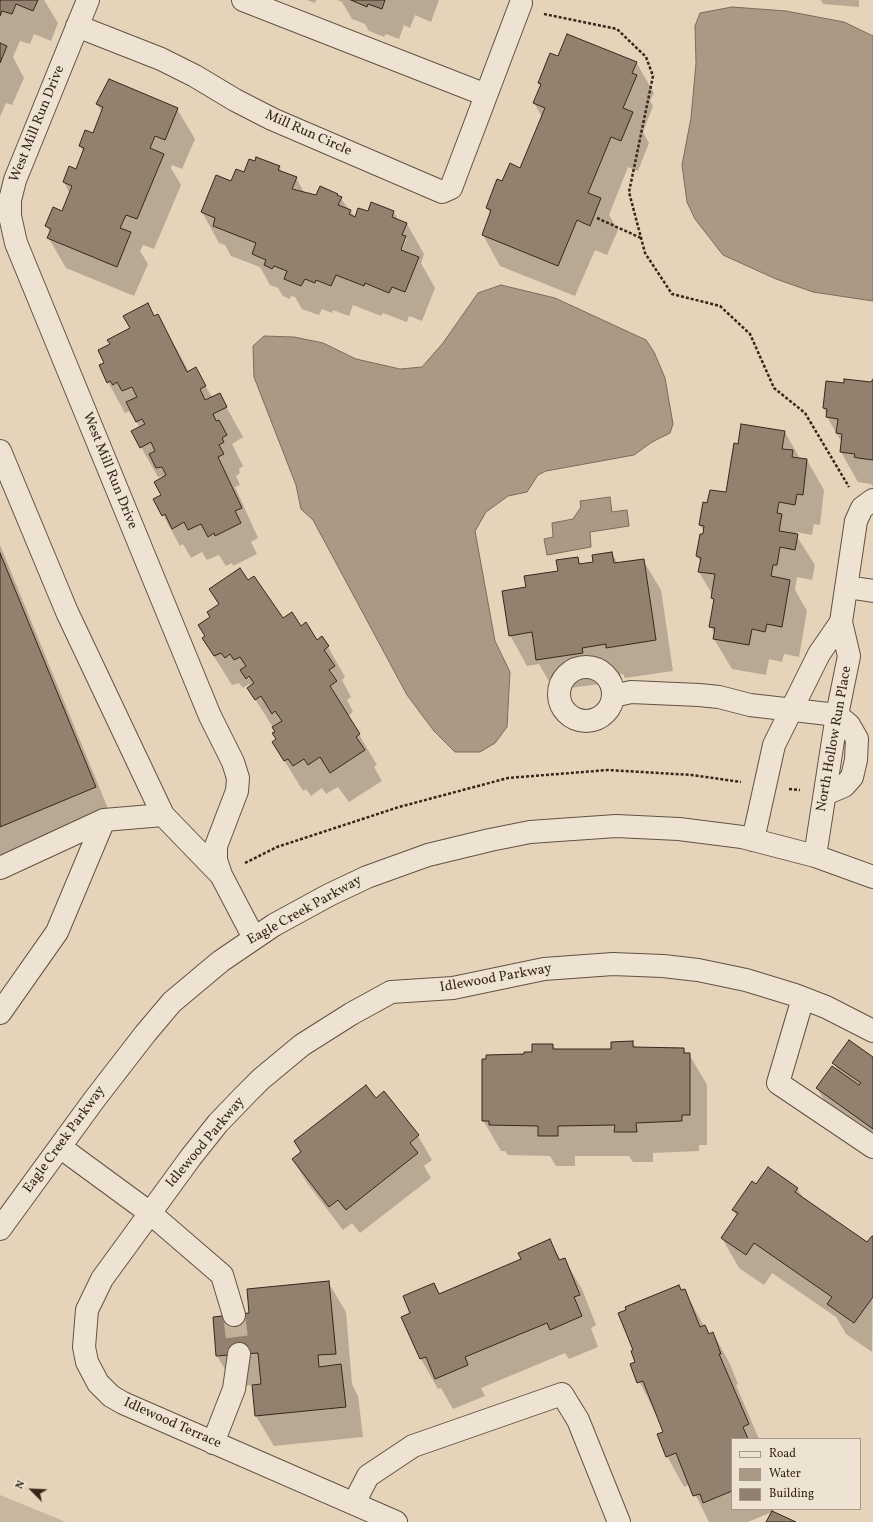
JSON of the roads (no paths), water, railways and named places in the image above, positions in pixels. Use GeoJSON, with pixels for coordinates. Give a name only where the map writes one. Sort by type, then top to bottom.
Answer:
{"type":"FeatureCollection","features":[{"type":"Feature","properties":{"kind":"street","name":"West Mill Run Drive"},"geometry":{"type":"LineString","coordinates":[[88,0],[15,180],[10,200],[10,216],[16,243],[210,716],[233,762],[238,778],[236,791],[216,846],[216,860],[221,875],[254,938]]}},
{"type":"Feature","properties":{"kind":"street"},"geometry":{"type":"LineString","coordinates":[[243,0],[486,95]]}},
{"type":"Feature","properties":{"kind":"street","name":"Mill Run Circle"},"geometry":{"type":"LineString","coordinates":[[78,26],[162,59],[196,76],[261,114],[442,192],[450,188],[521,3]]}},
{"type":"Feature","properties":{"kind":"street"},"geometry":{"type":"LineString","coordinates":[[0,451],[67,612],[163,815],[221,875]]}},
{"type":"Feature","properties":{"kind":"street","name":"North Hollow Run Place"},"geometry":{"type":"LineString","coordinates":[[815,856],[837,715],[849,656],[841,622],[856,521],[867,504]]}},
{"type":"Feature","properties":{"kind":"street"},"geometry":{"type":"LineString","coordinates":[[847,587],[873,591]]}},
{"type":"Feature","properties":{"kind":"street","name":"North Hollow Run Place"},"geometry":{"type":"LineString","coordinates":[[753,840],[774,745],[819,654],[841,622]]}},
{"type":"Feature","properties":{"kind":"street"},"geometry":{"type":"LineString","coordinates":[[613,696],[631,692],[699,695],[719,697],[750,705],[837,715]]}},
{"type":"Feature","properties":{"kind":"street"},"geometry":{"type":"LineString","coordinates":[[0,868],[104,820],[163,815]]}},
{"type":"Feature","properties":{"kind":"street"},"geometry":{"type":"LineString","coordinates":[[0,1013],[57,932],[104,820]]}},
{"type":"Feature","properties":{"kind":"street","name":"Eagle Creek Parkway"},"geometry":{"type":"LineString","coordinates":[[0,1229],[126,1059],[172,1002],[221,961],[254,938],[329,895],[367,877],[428,855],[510,836],[552,830],[622,826],[679,829],[753,840],[815,856],[873,877]]}},
{"type":"Feature","properties":{"kind":"street","name":"Idlewood Parkway"},"geometry":{"type":"LineString","coordinates":[[150,1212],[218,1123],[261,1079],[302,1045],[351,1014],[391,992],[452,988],[544,969],[620,964],[663,966],[698,970],[746,980],[826,1007],[873,1031]]}},
{"type":"Feature","properties":{"kind":"street"},"geometry":{"type":"LineString","coordinates":[[803,998],[778,1083],[873,1147]]}},
{"type":"Feature","properties":{"kind":"street"},"geometry":{"type":"LineString","coordinates":[[60,1147],[150,1212],[222,1275],[234,1315]]}},
{"type":"Feature","properties":{"kind":"street","name":"Idlewood Terrace"},"geometry":{"type":"LineString","coordinates":[[150,1212],[110,1266],[87,1310],[84,1347],[87,1362],[98,1383],[118,1400],[396,1522]]}},
{"type":"Feature","properties":{"kind":"street"},"geometry":{"type":"LineString","coordinates":[[214,1443],[234,1389],[239,1354]]}},
{"type":"Feature","properties":{"kind":"street"},"geometry":{"type":"LineString","coordinates":[[354,1504],[368,1476],[413,1446],[562,1394],[578,1420],[619,1522]]}},
{"type":"Feature","properties":{"kind":"water"},"geometry":{"type":"Polygon","coordinates":[[[732,7],[786,11],[844,22],[873,36],[873,301],[813,292],[776,279],[723,255],[695,219],[687,202],[682,165],[691,118],[696,63],[695,26],[700,13],[732,7]]]}},
{"type":"Feature","properties":{"kind":"water"},"geometry":{"type":"Polygon","coordinates":[[[501,285],[555,298],[646,340],[654,352],[665,378],[673,424],[670,433],[652,442],[634,455],[546,471],[538,475],[527,492],[508,496],[486,512],[475,531],[495,641],[510,672],[507,727],[495,743],[480,752],[455,752],[434,731],[407,695],[313,520],[301,509],[296,485],[254,377],[253,346],[264,336],[294,337],[323,343],[356,359],[400,369],[422,367],[443,343],[478,293],[501,285]]]}},
{"type":"Feature","properties":{"kind":"water"},"geometry":{"type":"Polygon","coordinates":[[[610,497],[612,512],[627,510],[629,526],[590,532],[591,547],[547,555],[544,539],[553,537],[552,523],[573,519],[581,507],[580,501],[610,497]]]}},
{"type":"Feature","properties":{"kind":"tunnel"},"geometry":{"type":"LineString","coordinates":[[234,1315],[239,1354]]}}]}
